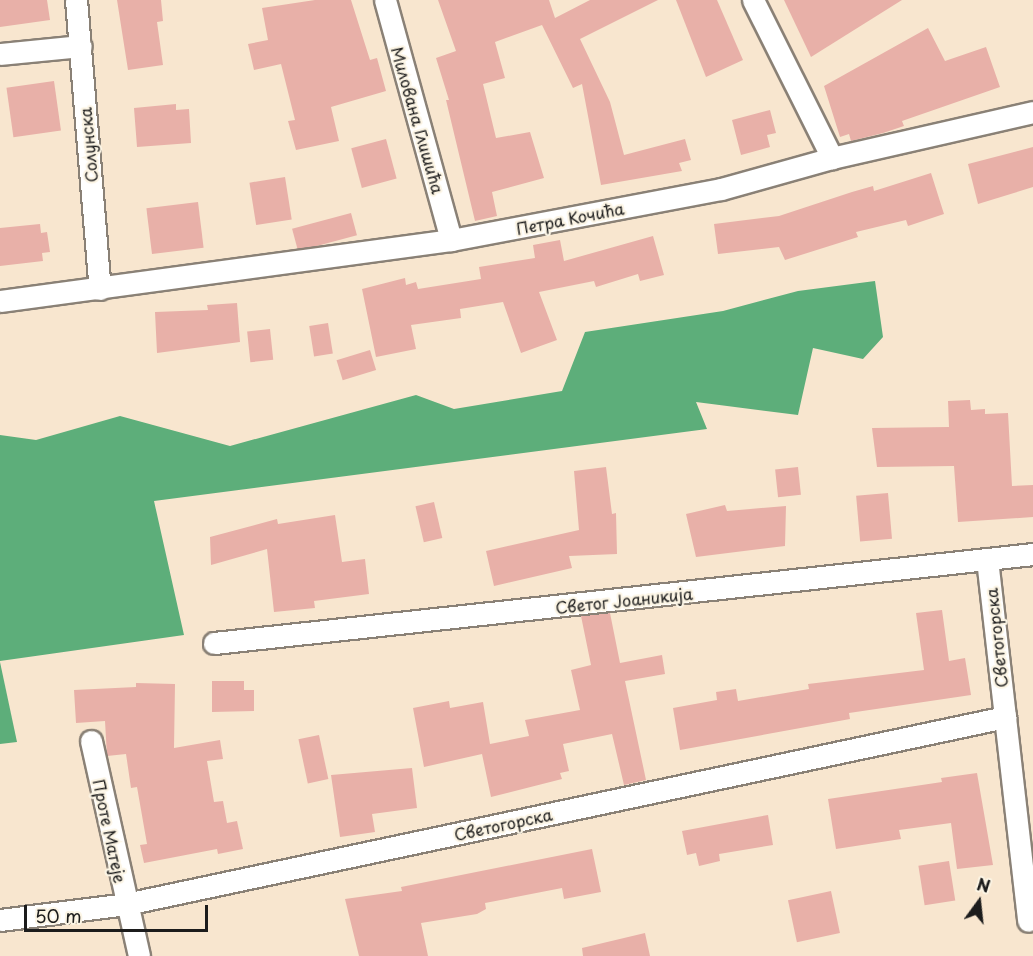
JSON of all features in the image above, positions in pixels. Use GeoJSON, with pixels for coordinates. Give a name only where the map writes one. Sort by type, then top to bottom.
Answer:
{"type":"FeatureCollection","features":[{"type":"Feature","properties":{"kind":"street","name":"Солунска"},"geometry":{"type":"LineString","coordinates":[[76,0],[100,290]]}},
{"type":"Feature","properties":{"kind":"street","name":"Милована Глишића"},"geometry":{"type":"LineString","coordinates":[[385,0],[451,240]]}},
{"type":"Feature","properties":{"kind":"street"},"geometry":{"type":"LineString","coordinates":[[753,0],[832,158]]}},
{"type":"Feature","properties":{"kind":"street"},"geometry":{"type":"LineString","coordinates":[[0,54],[81,46]]}},
{"type":"Feature","properties":{"kind":"street","name":"Петра Кочића"},"geometry":{"type":"LineString","coordinates":[[0,301],[100,290],[451,240],[721,189],[832,158],[1033,112]]}},
{"type":"Feature","properties":{"kind":"street","name":"Светог Јоаникија"},"geometry":{"type":"LineString","coordinates":[[214,643],[1033,554]]}},
{"type":"Feature","properties":{"kind":"street","name":"Светогорска"},"geometry":{"type":"LineString","coordinates":[[987,559],[1028,921]]}},
{"type":"Feature","properties":{"kind":"street","name":"Светогорска"},"geometry":{"type":"LineString","coordinates":[[0,920],[126,904],[1005,717]]}},
{"type":"Feature","properties":{"kind":"street","name":"Проте Матеје"},"geometry":{"type":"LineString","coordinates":[[91,741],[139,956]]}},
{"type":"Feature","properties":{"kind":"green space"},"geometry":{"type":"Polygon","coordinates":[[[875,281],[883,337],[863,359],[813,348],[798,415],[696,402],[707,429],[154,501],[184,635],[0,661],[0,435],[36,440],[120,416],[230,446],[416,395],[454,409],[562,391],[585,332],[723,311],[798,291],[875,281]]]}},
{"type":"Feature","properties":{"kind":"green space"},"geometry":{"type":"Polygon","coordinates":[[[0,662],[17,742],[0,744],[0,662]]]}},
{"type":"Feature","properties":{"kind":"building"},"geometry":{"type":"Polygon","coordinates":[[[0,0],[47,0],[50,20],[0,27],[0,0]]]}},
{"type":"Feature","properties":{"kind":"building"},"geometry":{"type":"Polygon","coordinates":[[[117,0],[161,0],[163,21],[157,22],[163,65],[128,70],[117,0]]]}},
{"type":"Feature","properties":{"kind":"building"},"geometry":{"type":"Polygon","coordinates":[[[315,0],[351,0],[370,60],[377,58],[386,91],[331,107],[339,141],[296,150],[288,121],[295,120],[281,64],[254,70],[248,44],[268,40],[262,8],[315,0]]]}},
{"type":"Feature","properties":{"kind":"building"},"geometry":{"type":"Polygon","coordinates":[[[438,0],[549,0],[555,18],[590,0],[658,0],[580,39],[610,102],[624,155],[685,139],[691,160],[679,163],[682,171],[601,185],[582,84],[573,88],[542,25],[495,42],[505,78],[483,84],[496,138],[530,132],[544,178],[492,192],[497,216],[475,221],[446,100],[449,100],[436,58],[456,51],[438,0]]]}},
{"type":"Feature","properties":{"kind":"building"},"geometry":{"type":"Polygon","coordinates":[[[676,0],[717,0],[743,60],[706,77],[676,0]]]}},
{"type":"Feature","properties":{"kind":"building"},"geometry":{"type":"Polygon","coordinates":[[[784,0],[902,0],[811,57],[784,0]]]}},
{"type":"Feature","properties":{"kind":"building"},"geometry":{"type":"Polygon","coordinates":[[[928,28],[945,61],[986,47],[1000,87],[902,121],[904,126],[883,133],[851,141],[849,134],[840,137],[824,86],[928,28]]]}},
{"type":"Feature","properties":{"kind":"building"},"geometry":{"type":"Polygon","coordinates":[[[54,81],[61,131],[13,137],[6,88],[54,81]]]}},
{"type":"Feature","properties":{"kind":"building"},"geometry":{"type":"Polygon","coordinates":[[[176,104],[176,110],[189,109],[191,143],[137,147],[134,108],[176,104]]]}},
{"type":"Feature","properties":{"kind":"building"},"geometry":{"type":"Polygon","coordinates":[[[770,110],[776,133],[767,135],[770,147],[741,155],[732,120],[770,110]]]}},
{"type":"Feature","properties":{"kind":"building"},"geometry":{"type":"Polygon","coordinates":[[[386,139],[397,179],[362,188],[351,148],[386,139]]]}},
{"type":"Feature","properties":{"kind":"building"},"geometry":{"type":"Polygon","coordinates":[[[1033,147],[1033,187],[978,204],[968,164],[1033,147]]]}},
{"type":"Feature","properties":{"kind":"building"},"geometry":{"type":"Polygon","coordinates":[[[931,173],[944,214],[908,226],[906,220],[856,232],[858,237],[785,260],[779,247],[718,254],[714,224],[779,216],[873,186],[874,191],[931,173]]]}},
{"type":"Feature","properties":{"kind":"building"},"geometry":{"type":"Polygon","coordinates":[[[285,177],[292,219],[256,225],[249,183],[285,177]]]}},
{"type":"Feature","properties":{"kind":"building"},"geometry":{"type":"Polygon","coordinates":[[[198,202],[204,248],[152,254],[146,208],[198,202]]]}},
{"type":"Feature","properties":{"kind":"building"},"geometry":{"type":"Polygon","coordinates":[[[351,213],[357,235],[298,251],[292,229],[351,213]]]}},
{"type":"Feature","properties":{"kind":"building"},"geometry":{"type":"Polygon","coordinates":[[[40,224],[41,233],[47,232],[50,252],[42,253],[43,261],[0,266],[0,228],[40,224]]]}},
{"type":"Feature","properties":{"kind":"building"},"geometry":{"type":"Polygon","coordinates":[[[653,236],[664,275],[640,281],[638,274],[596,287],[594,281],[539,292],[557,340],[521,353],[503,302],[460,309],[461,318],[411,325],[416,349],[376,357],[362,289],[405,278],[406,285],[416,282],[418,289],[481,279],[479,267],[535,258],[533,245],[560,240],[564,261],[653,236]]]}},
{"type":"Feature","properties":{"kind":"building"},"geometry":{"type":"Polygon","coordinates":[[[237,303],[240,342],[157,353],[155,312],[208,310],[207,305],[237,303]]]}},
{"type":"Feature","properties":{"kind":"building"},"geometry":{"type":"Polygon","coordinates":[[[328,323],[333,354],[314,357],[309,326],[328,323]]]}},
{"type":"Feature","properties":{"kind":"building"},"geometry":{"type":"Polygon","coordinates":[[[270,329],[273,360],[250,362],[247,331],[270,329]]]}},
{"type":"Feature","properties":{"kind":"building"},"geometry":{"type":"Polygon","coordinates":[[[370,350],[376,370],[343,380],[337,360],[370,350]]]}},
{"type":"Feature","properties":{"kind":"building"},"geometry":{"type":"Polygon","coordinates":[[[970,400],[971,410],[985,409],[985,414],[1008,413],[1012,486],[1033,485],[1033,517],[958,522],[954,466],[877,467],[872,428],[949,427],[948,401],[970,400]]]}},
{"type":"Feature","properties":{"kind":"building"},"geometry":{"type":"Polygon","coordinates":[[[606,467],[612,514],[616,513],[617,554],[569,556],[572,568],[494,586],[486,551],[579,530],[574,471],[606,467]]]}},
{"type":"Feature","properties":{"kind":"building"},"geometry":{"type":"Polygon","coordinates":[[[798,467],[801,495],[778,497],[775,469],[798,467]]]}},
{"type":"Feature","properties":{"kind":"building"},"geometry":{"type":"Polygon","coordinates":[[[888,493],[892,539],[860,542],[856,496],[888,493]]]}},
{"type":"Feature","properties":{"kind":"building"},"geometry":{"type":"Polygon","coordinates":[[[434,502],[442,538],[424,542],[415,506],[434,502]]]}},
{"type":"Feature","properties":{"kind":"building"},"geometry":{"type":"Polygon","coordinates":[[[725,505],[727,511],[786,506],[785,546],[696,557],[686,514],[725,505]]]}},
{"type":"Feature","properties":{"kind":"building"},"geometry":{"type":"Polygon","coordinates":[[[335,515],[342,562],[365,559],[369,594],[314,601],[315,608],[274,612],[267,549],[211,565],[210,537],[277,519],[278,524],[335,515]]]}},
{"type":"Feature","properties":{"kind":"building"},"geometry":{"type":"Polygon","coordinates":[[[942,610],[949,661],[965,658],[971,695],[849,713],[850,719],[680,750],[673,708],[717,700],[716,692],[736,689],[738,701],[809,689],[808,684],[924,670],[916,613],[942,610]]]}},
{"type":"Feature","properties":{"kind":"building"},"geometry":{"type":"Polygon","coordinates":[[[610,613],[620,663],[662,655],[665,674],[625,681],[646,780],[624,785],[612,734],[563,744],[569,771],[560,773],[562,779],[491,797],[482,754],[424,767],[413,708],[449,701],[450,708],[483,702],[490,744],[529,736],[525,720],[580,710],[571,670],[591,665],[581,616],[610,613]]]}},
{"type":"Feature","properties":{"kind":"building"},"geometry":{"type":"Polygon","coordinates":[[[212,681],[244,681],[244,690],[254,690],[254,711],[212,712],[212,681]]]}},
{"type":"Feature","properties":{"kind":"building"},"geometry":{"type":"Polygon","coordinates":[[[136,683],[175,684],[174,748],[220,740],[223,759],[207,761],[214,802],[223,801],[227,823],[237,821],[243,849],[218,854],[217,849],[144,863],[140,845],[147,844],[137,787],[131,788],[126,754],[107,756],[105,721],[76,723],[74,690],[136,687],[136,683]]]}},
{"type":"Feature","properties":{"kind":"building"},"geometry":{"type":"Polygon","coordinates":[[[319,735],[328,779],[308,783],[298,739],[319,735]]]}},
{"type":"Feature","properties":{"kind":"building"},"geometry":{"type":"Polygon","coordinates":[[[412,768],[417,808],[372,814],[375,832],[340,837],[331,775],[412,768]]]}},
{"type":"Feature","properties":{"kind":"building"},"geometry":{"type":"Polygon","coordinates":[[[977,773],[993,865],[957,869],[951,823],[899,830],[901,839],[836,849],[828,799],[942,782],[941,778],[977,773]]]}},
{"type":"Feature","properties":{"kind":"building"},"geometry":{"type":"Polygon","coordinates":[[[768,815],[773,845],[719,854],[720,861],[699,866],[696,853],[687,855],[682,831],[768,815]]]}},
{"type":"Feature","properties":{"kind":"building"},"geometry":{"type":"Polygon","coordinates":[[[592,849],[601,892],[564,899],[562,888],[485,903],[486,909],[477,914],[421,923],[428,956],[359,956],[345,899],[402,891],[401,887],[592,849]]]}},
{"type":"Feature","properties":{"kind":"building"},"geometry":{"type":"Polygon","coordinates":[[[949,861],[955,901],[925,905],[918,866],[949,861]]]}},
{"type":"Feature","properties":{"kind":"building"},"geometry":{"type":"Polygon","coordinates":[[[831,891],[840,933],[797,942],[788,900],[831,891]]]}},
{"type":"Feature","properties":{"kind":"building"},"geometry":{"type":"Polygon","coordinates":[[[645,933],[650,956],[583,956],[582,948],[645,933]]]}}]}
